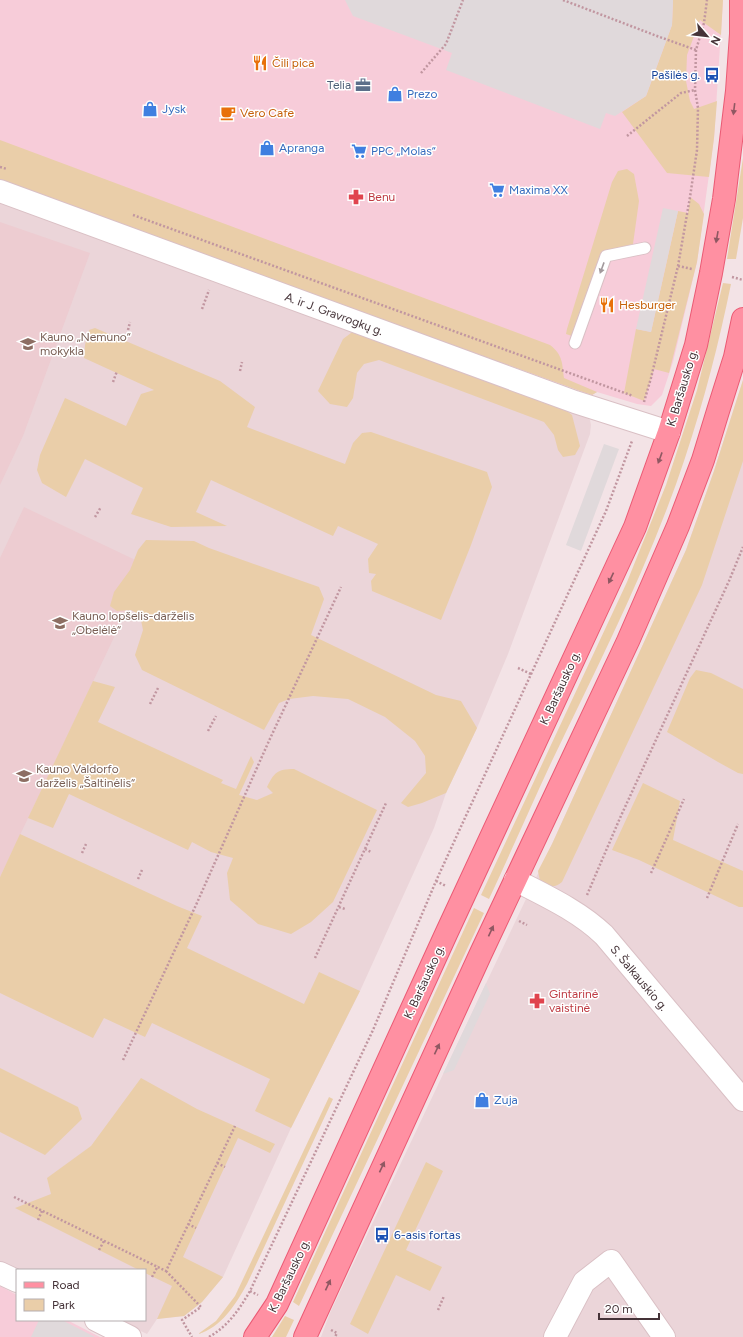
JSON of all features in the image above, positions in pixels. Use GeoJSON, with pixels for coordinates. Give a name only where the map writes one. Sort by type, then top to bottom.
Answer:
{"type":"FeatureCollection","features":[{"type":"Feature","properties":{"kind":"main road","name":"K. Baršausko g."},"geometry":{"type":"LineString","coordinates":[[255,1337],[277,1304],[635,526],[669,432],[696,345],[711,273],[724,199],[736,91],[741,34],[741,0]]}},
{"type":"Feature","properties":{"kind":"main road"},"geometry":{"type":"LineString","coordinates":[[305,1337],[515,880],[628,641],[678,526],[703,460],[735,357],[743,319]]}},
{"type":"Feature","properties":{"kind":"street","name":"A. ir J. Gravrogkų g."},"geometry":{"type":"LineString","coordinates":[[0,191],[575,402],[669,432]]}},
{"type":"Feature","properties":{"kind":"street","name":"S. Šalkauskio g."},"geometry":{"type":"LineString","coordinates":[[515,880],[578,914],[604,935],[743,1100]]}},
{"type":"Feature","properties":{"kind":"street"},"geometry":{"type":"LineString","coordinates":[[555,1337],[584,1282],[611,1261],[664,1337]]}},
{"type":"Feature","properties":{"kind":"street"},"geometry":{"type":"LineString","coordinates":[[0,1273],[16,1281]]}},
{"type":"Feature","properties":{"kind":"street"},"geometry":{"type":"LineString","coordinates":[[98,1321],[130,1337]]}},
{"type":"Feature","properties":{"kind":"lane"},"geometry":{"type":"LineString","coordinates":[[575,343],[606,256],[645,248]]}},
{"type":"Feature","properties":{"kind":"path"},"geometry":{"type":"LineString","coordinates":[[421,73],[446,44],[463,0]]}},
{"type":"Feature","properties":{"kind":"path"},"geometry":{"type":"LineString","coordinates":[[563,0],[696,50]]}},
{"type":"Feature","properties":{"kind":"path"},"geometry":{"type":"LineString","coordinates":[[127,213],[644,401],[651,378],[676,273],[688,214],[697,150],[698,108],[695,90],[696,50],[704,23],[706,0]]}},
{"type":"Feature","properties":{"kind":"path"},"geometry":{"type":"LineString","coordinates":[[627,136],[681,93],[695,90]]}},
{"type":"Feature","properties":{"kind":"path"},"geometry":{"type":"LineString","coordinates":[[0,167],[8,170]]}},
{"type":"Feature","properties":{"kind":"path"},"geometry":{"type":"LineString","coordinates":[[202,309],[209,290]]}},
{"type":"Feature","properties":{"kind":"path"},"geometry":{"type":"LineString","coordinates":[[128,330],[130,322]]}},
{"type":"Feature","properties":{"kind":"path"},"geometry":{"type":"LineString","coordinates":[[240,371],[242,362]]}},
{"type":"Feature","properties":{"kind":"path"},"geometry":{"type":"LineString","coordinates":[[112,382],[117,371]]}},
{"type":"Feature","properties":{"kind":"path"},"geometry":{"type":"LineString","coordinates":[[209,1337],[224,1326],[238,1312],[250,1291],[373,1030],[436,881],[606,511],[631,443]]}},
{"type":"Feature","properties":{"kind":"path"},"geometry":{"type":"LineString","coordinates":[[95,518],[101,507]]}},
{"type":"Feature","properties":{"kind":"path"},"geometry":{"type":"LineString","coordinates":[[578,914],[743,547]]}},
{"type":"Feature","properties":{"kind":"path"},"geometry":{"type":"LineString","coordinates":[[123,1060],[196,905],[268,743],[341,587]]}},
{"type":"Feature","properties":{"kind":"path"},"geometry":{"type":"LineString","coordinates":[[518,668],[531,674]]}},
{"type":"Feature","properties":{"kind":"path"},"geometry":{"type":"LineString","coordinates":[[150,704],[158,688]]}},
{"type":"Feature","properties":{"kind":"path"},"geometry":{"type":"LineString","coordinates":[[208,731],[216,716]]}},
{"type":"Feature","properties":{"kind":"path"},"geometry":{"type":"LineString","coordinates":[[650,873],[684,799]]}},
{"type":"Feature","properties":{"kind":"path"},"geometry":{"type":"LineString","coordinates":[[315,958],[386,803]]}},
{"type":"Feature","properties":{"kind":"path"},"geometry":{"type":"LineString","coordinates":[[706,898],[738,824]]}},
{"type":"Feature","properties":{"kind":"path"},"geometry":{"type":"LineString","coordinates":[[82,853],[86,844]]}},
{"type":"Feature","properties":{"kind":"path"},"geometry":{"type":"LineString","coordinates":[[365,849],[371,852]]}},
{"type":"Feature","properties":{"kind":"path"},"geometry":{"type":"LineString","coordinates":[[138,879],[142,870]]}},
{"type":"Feature","properties":{"kind":"path"},"geometry":{"type":"LineString","coordinates":[[339,907],[345,909]]}},
{"type":"Feature","properties":{"kind":"path"},"geometry":{"type":"LineString","coordinates":[[166,1271],[235,1126]]}},
{"type":"Feature","properties":{"kind":"path"},"geometry":{"type":"LineString","coordinates":[[217,1163],[225,1167]]}},
{"type":"Feature","properties":{"kind":"path"},"geometry":{"type":"LineString","coordinates":[[14,1197],[166,1271],[201,1307],[182,1320],[192,1337]]}},
{"type":"Feature","properties":{"kind":"path"},"geometry":{"type":"LineString","coordinates":[[38,1220],[42,1211]]}},
{"type":"Feature","properties":{"kind":"path"},"geometry":{"type":"LineString","coordinates":[[188,1224],[196,1228]]}},
{"type":"Feature","properties":{"kind":"path"},"geometry":{"type":"LineString","coordinates":[[99,1250],[104,1241]]}},
{"type":"Feature","properties":{"kind":"path"},"geometry":{"type":"LineString","coordinates":[[152,1276],[158,1266]]}},
{"type":"Feature","properties":{"kind":"path"},"geometry":{"type":"LineString","coordinates":[[438,1310],[444,1296]]}},
{"type":"Feature","properties":{"kind":"path"},"geometry":{"type":"LineString","coordinates":[[335,1337],[337,1333]]}},
{"type":"Feature","properties":{"kind":"shaded area"},"geometry":{"type":"Polygon","coordinates":[[[0,0],[723,0],[714,138],[697,262],[673,362],[662,395],[651,406],[637,404],[597,392],[592,395],[0,183],[0,0]]]}},
{"type":"Feature","properties":{"kind":"shaded area"},"geometry":{"type":"Polygon","coordinates":[[[345,0],[673,0],[672,25],[646,96],[615,116],[606,113],[600,129],[446,70],[452,53],[353,16],[345,0]]]}},
{"type":"Feature","properties":{"kind":"shaded area"},"geometry":{"type":"Polygon","coordinates":[[[0,200],[580,408],[590,420],[591,425],[590,434],[508,654],[477,728],[446,793],[434,828],[360,991],[291,1128],[223,1277],[202,1302],[184,1316],[157,1319],[147,1334],[120,1321],[146,1321],[146,1269],[16,1269],[0,1261],[0,200]]]}},
{"type":"Feature","properties":{"kind":"shaded area"},"geometry":{"type":"Polygon","coordinates":[[[663,208],[678,211],[651,332],[636,329],[663,208]]]}},
{"type":"Feature","properties":{"kind":"shaded area","name":"Kauno „Nemuno“ mokykla"},"geometry":{"type":"Polygon","coordinates":[[[0,222],[90,253],[23,436],[0,485],[0,222]]]}},
{"type":"Feature","properties":{"kind":"shaded area"},"geometry":{"type":"Polygon","coordinates":[[[743,380],[743,1337],[321,1337],[330,1313],[552,844],[686,550],[714,471],[743,380]]]}},
{"type":"Feature","properties":{"kind":"shaded area"},"geometry":{"type":"Polygon","coordinates":[[[604,444],[619,449],[581,551],[566,545],[604,444]]]}},
{"type":"Feature","properties":{"kind":"shaded area","name":"Kauno lopšelis-darželis „Obelėlė“"},"geometry":{"type":"Polygon","coordinates":[[[24,507],[148,566],[0,877],[0,558],[24,507]]]}},
{"type":"Feature","properties":{"kind":"shaded area"},"geometry":{"type":"Polygon","coordinates":[[[486,983],[490,994],[454,1070],[443,1074],[486,983]]]}},
{"type":"Feature","properties":{"kind":"shaded area"},"geometry":{"type":"Polygon","coordinates":[[[0,1286],[16,1294],[16,1321],[69,1321],[100,1337],[0,1337],[0,1286]]]}},
{"type":"Feature","properties":{"kind":"shaded area"},"geometry":{"type":"Polygon","coordinates":[[[39,1321],[64,1321],[95,1337],[31,1337],[39,1321]]]}},
{"type":"Feature","properties":{"kind":"green space"},"geometry":{"type":"Polygon","coordinates":[[[673,0],[723,0],[721,35],[700,20],[687,55],[686,81],[690,101],[694,109],[717,101],[709,177],[667,173],[622,112],[646,96],[672,25],[673,0]]]}},
{"type":"Feature","properties":{"kind":"green space"},"geometry":{"type":"Polygon","coordinates":[[[0,140],[550,345],[560,356],[564,378],[597,392],[592,395],[583,392],[0,183],[0,140]]]}},
{"type":"Feature","properties":{"kind":"green space"},"geometry":{"type":"Polygon","coordinates":[[[743,158],[743,218],[736,259],[727,259],[743,158]]]}},
{"type":"Feature","properties":{"kind":"green space"},"geometry":{"type":"Polygon","coordinates":[[[627,169],[634,174],[639,201],[633,244],[602,252],[572,336],[566,334],[612,182],[618,171],[627,169]]]}},
{"type":"Feature","properties":{"kind":"green space"},"geometry":{"type":"Polygon","coordinates":[[[690,197],[699,204],[704,214],[697,262],[669,373],[654,369],[644,401],[624,393],[636,329],[651,332],[678,211],[688,213],[690,197]]]}},
{"type":"Feature","properties":{"kind":"green space"},"geometry":{"type":"Polygon","coordinates":[[[723,283],[731,284],[716,350],[699,415],[671,497],[623,613],[551,763],[489,899],[481,895],[627,582],[666,485],[697,390],[723,283]]]}},
{"type":"Feature","properties":{"kind":"green space"},"geometry":{"type":"Polygon","coordinates":[[[95,328],[220,381],[255,407],[247,427],[345,464],[353,443],[362,433],[371,432],[487,472],[492,487],[441,620],[372,591],[371,581],[376,574],[369,573],[368,559],[378,544],[338,526],[333,536],[211,480],[196,512],[227,526],[171,527],[131,514],[143,488],[85,459],[66,497],[42,483],[37,470],[40,455],[65,398],[126,426],[141,394],[154,390],[84,358],[85,345],[89,330],[95,328]]]}},
{"type":"Feature","properties":{"kind":"green space"},"geometry":{"type":"Polygon","coordinates":[[[362,332],[563,408],[572,415],[580,446],[575,455],[563,457],[558,450],[554,435],[544,422],[379,360],[364,364],[357,373],[353,398],[347,407],[330,404],[318,391],[343,339],[351,333],[362,332]]]}},
{"type":"Feature","properties":{"kind":"green space"},"geometry":{"type":"Polygon","coordinates":[[[743,380],[743,461],[702,585],[562,882],[556,886],[549,885],[540,881],[538,871],[552,844],[686,550],[714,471],[743,380]]]}},
{"type":"Feature","properties":{"kind":"green space"},"geometry":{"type":"Polygon","coordinates":[[[146,540],[194,541],[209,548],[319,587],[324,599],[311,635],[436,695],[461,701],[477,728],[446,793],[408,807],[401,803],[426,773],[425,756],[415,741],[385,717],[348,699],[313,696],[289,699],[279,703],[264,730],[142,670],[135,655],[143,630],[140,615],[131,610],[117,611],[110,606],[114,592],[130,570],[138,550],[146,540]]]}},
{"type":"Feature","properties":{"kind":"green space"},"geometry":{"type":"Polygon","coordinates":[[[696,670],[711,673],[743,689],[743,774],[738,773],[718,762],[667,732],[690,678],[696,670]]]}},
{"type":"Feature","properties":{"kind":"green space"},"geometry":{"type":"Polygon","coordinates":[[[93,681],[115,687],[98,722],[223,780],[221,783],[236,789],[251,756],[254,762],[239,795],[257,800],[273,793],[267,787],[274,775],[280,771],[294,769],[377,810],[333,902],[311,922],[291,934],[258,924],[230,900],[227,873],[233,858],[211,852],[192,842],[188,850],[69,794],[53,828],[28,818],[93,681]]]}},
{"type":"Feature","properties":{"kind":"green space"},"geometry":{"type":"Polygon","coordinates":[[[643,783],[680,801],[673,840],[743,871],[743,907],[739,907],[639,860],[612,850],[643,783]]]}},
{"type":"Feature","properties":{"kind":"green space"},"geometry":{"type":"Polygon","coordinates":[[[20,834],[202,916],[187,948],[304,1004],[319,972],[360,991],[291,1128],[255,1111],[270,1079],[152,1023],[145,1037],[104,1018],[93,1038],[0,993],[0,877],[20,834]]]}},
{"type":"Feature","properties":{"kind":"green space"},"geometry":{"type":"Polygon","coordinates":[[[474,908],[484,913],[299,1306],[293,1302],[474,908]]]}},
{"type":"Feature","properties":{"kind":"green space"},"geometry":{"type":"Polygon","coordinates":[[[0,1068],[78,1107],[82,1119],[45,1155],[0,1132],[0,1068]]]}},
{"type":"Feature","properties":{"kind":"green space"},"geometry":{"type":"Polygon","coordinates":[[[141,1078],[197,1109],[275,1144],[270,1153],[238,1138],[183,1257],[223,1277],[202,1302],[184,1316],[157,1319],[172,1286],[146,1273],[146,1269],[137,1269],[15,1208],[51,1194],[47,1178],[91,1146],[141,1078]]]}},
{"type":"Feature","properties":{"kind":"green space"},"geometry":{"type":"Polygon","coordinates":[[[329,1097],[333,1099],[247,1284],[233,1307],[221,1321],[206,1331],[198,1334],[216,1321],[235,1296],[329,1097]]]}},
{"type":"Feature","properties":{"kind":"green space"},"geometry":{"type":"Polygon","coordinates":[[[426,1162],[443,1171],[406,1250],[442,1267],[430,1291],[396,1275],[368,1334],[350,1324],[426,1162]]]}},
{"type":"Feature","properties":{"kind":"green space"},"geometry":{"type":"Polygon","coordinates":[[[285,1316],[294,1320],[286,1337],[272,1337],[285,1316]]]}},
{"type":"Feature","properties":{"kind":"place","name":"Čili pica"},"geometry":{"type":"Point","coordinates":[260,63]}},
{"type":"Feature","properties":{"kind":"place","name":"Pašilės g."},"geometry":{"type":"Point","coordinates":[712,75]}},
{"type":"Feature","properties":{"kind":"place","name":"Telia"},"geometry":{"type":"Point","coordinates":[363,85]}},
{"type":"Feature","properties":{"kind":"place","name":"Prezo"},"geometry":{"type":"Point","coordinates":[395,94]}},
{"type":"Feature","properties":{"kind":"place","name":"Jysk"},"geometry":{"type":"Point","coordinates":[150,109]}},
{"type":"Feature","properties":{"kind":"place","name":"Vero Cafe"},"geometry":{"type":"Point","coordinates":[228,113]}},
{"type":"Feature","properties":{"kind":"place","name":"Apranga"},"geometry":{"type":"Point","coordinates":[267,148]}},
{"type":"Feature","properties":{"kind":"place","name":"PPC „Molas“"},"geometry":{"type":"Point","coordinates":[359,151]}},
{"type":"Feature","properties":{"kind":"place","name":"Maxima XX"},"geometry":{"type":"Point","coordinates":[497,190]}},
{"type":"Feature","properties":{"kind":"place","name":"Benu"},"geometry":{"type":"Point","coordinates":[356,197]}},
{"type":"Feature","properties":{"kind":"place","name":"Hesburger"},"geometry":{"type":"Point","coordinates":[607,305]}},
{"type":"Feature","properties":{"kind":"place","name":"Kauno „Nemuno“ mokykla"},"geometry":{"type":"Point","coordinates":[28,344]}},
{"type":"Feature","properties":{"kind":"place","name":"Kauno lopšelis-darželis „Obelėlė“"},"geometry":{"type":"Point","coordinates":[60,623]}},
{"type":"Feature","properties":{"kind":"place","name":"Kauno Valdorfo darželis „Šaltinėlis“"},"geometry":{"type":"Point","coordinates":[24,776]}},
{"type":"Feature","properties":{"kind":"place","name":"Gintarinė vaistinė"},"geometry":{"type":"Point","coordinates":[537,1001]}},
{"type":"Feature","properties":{"kind":"place","name":"Zuja"},"geometry":{"type":"Point","coordinates":[482,1100]}},
{"type":"Feature","properties":{"kind":"place","name":"6-asis fortas"},"geometry":{"type":"Point","coordinates":[382,1235]}}]}
